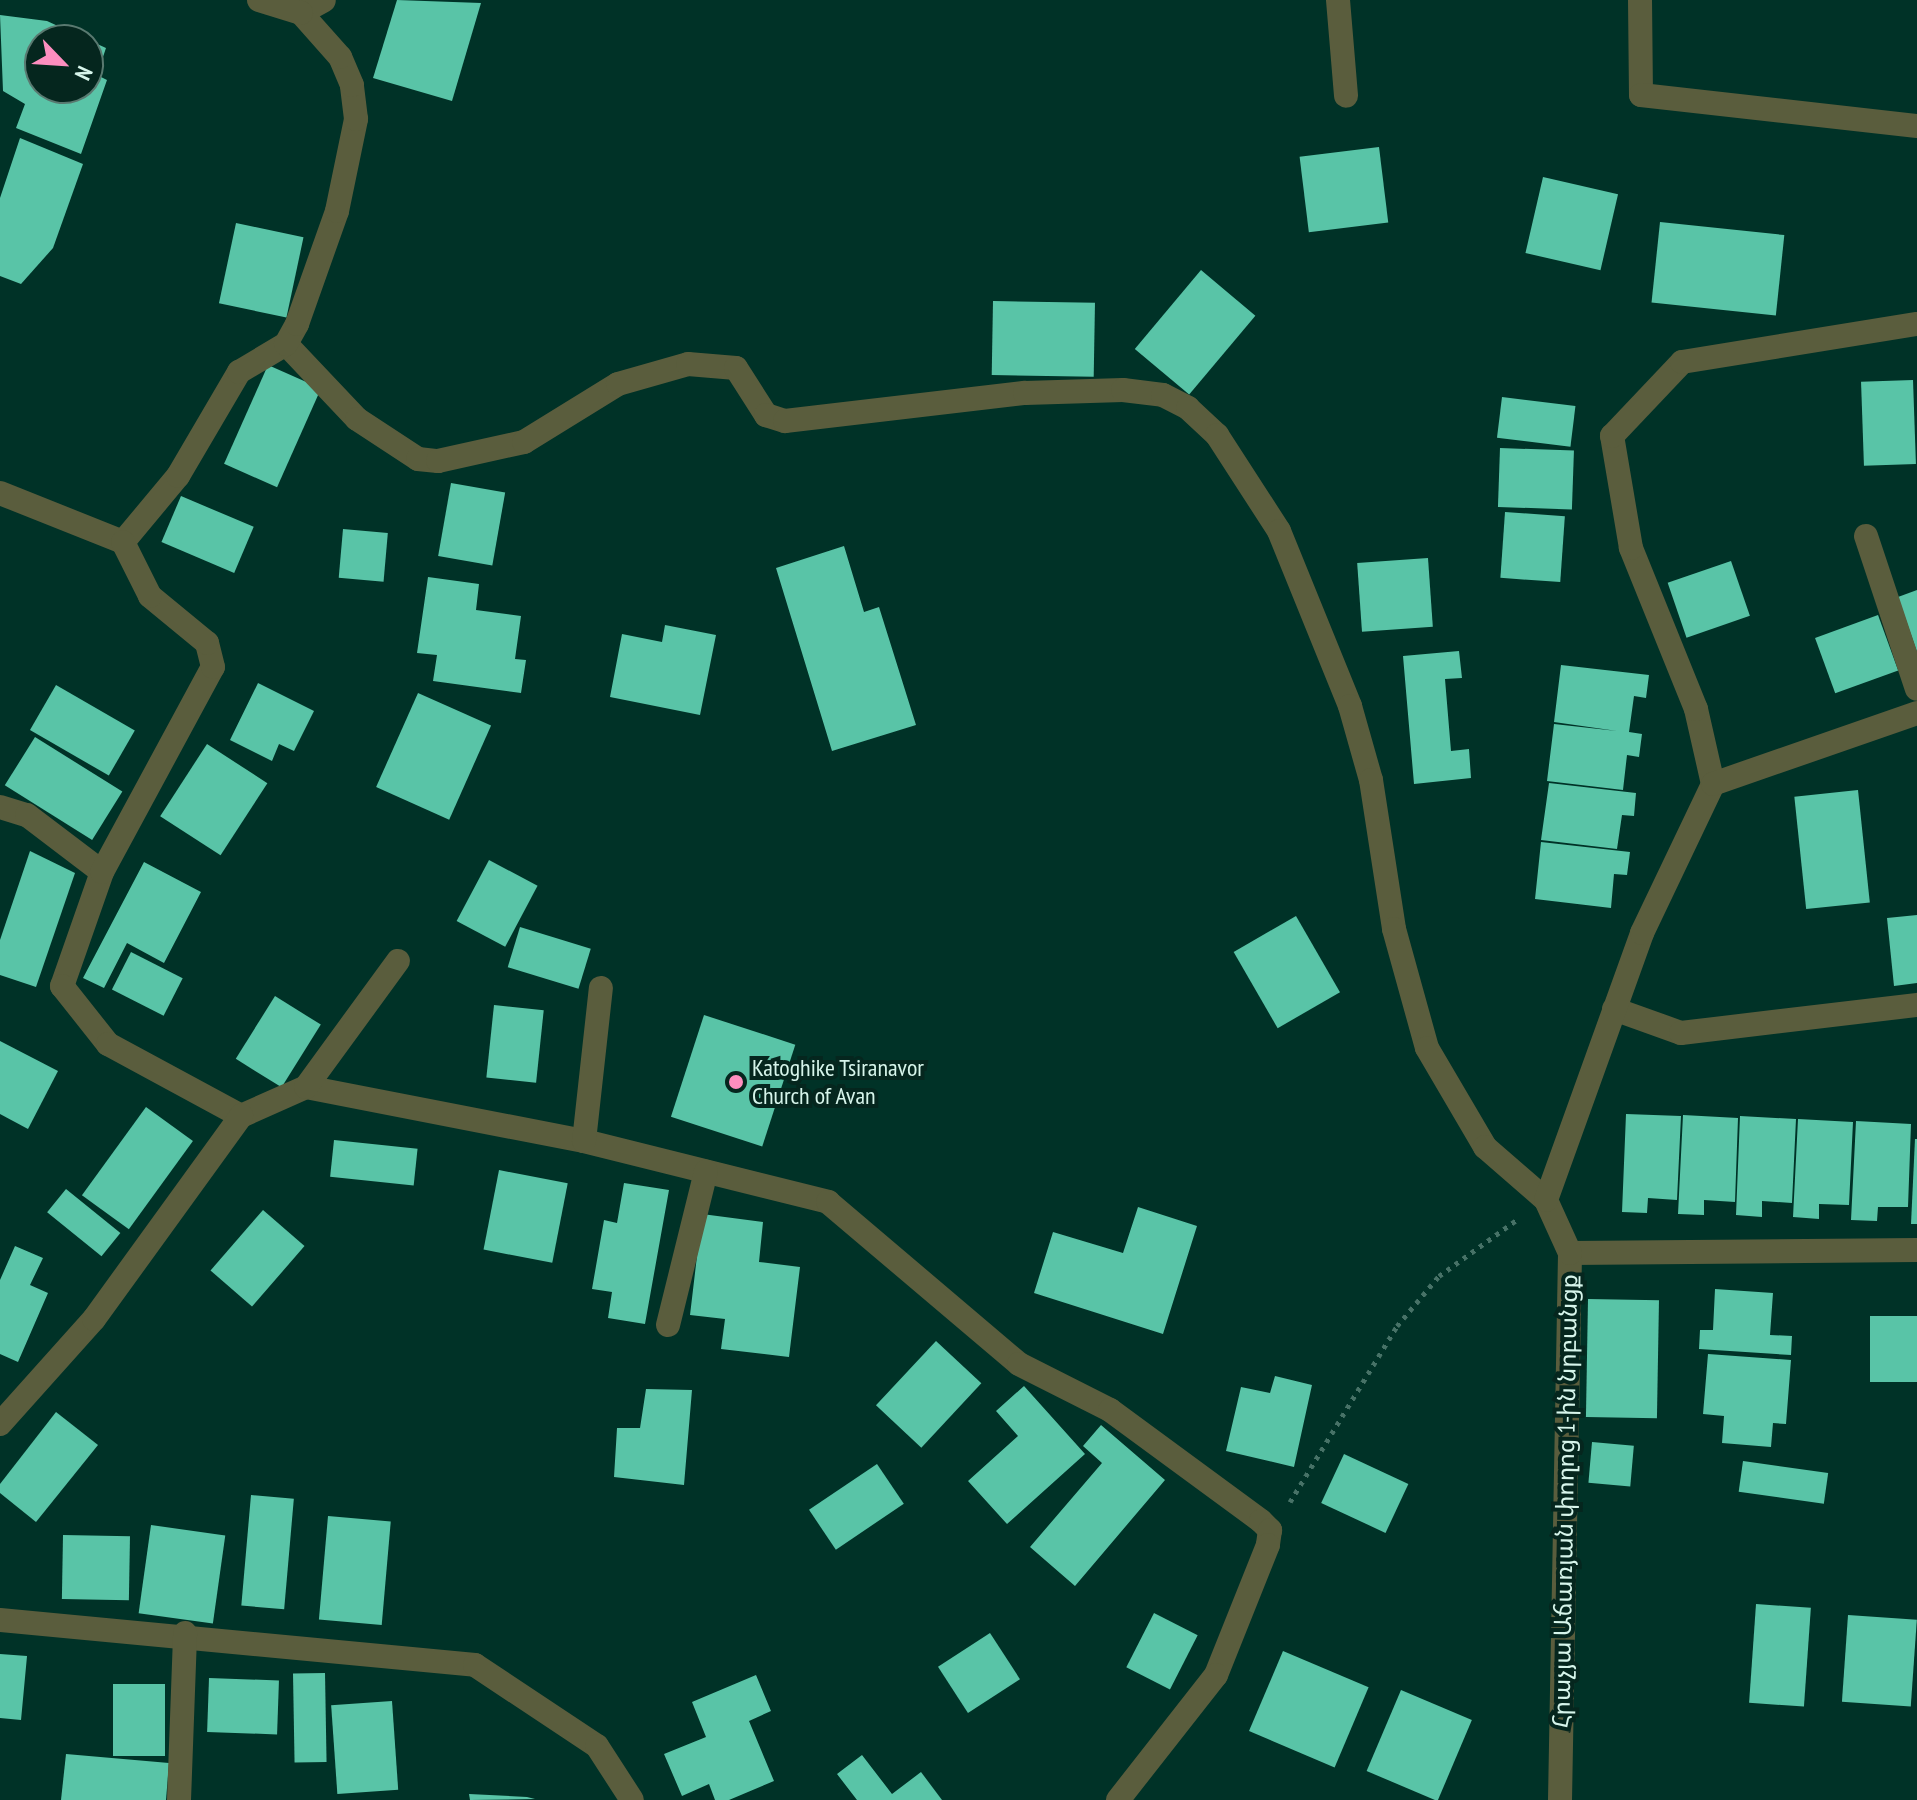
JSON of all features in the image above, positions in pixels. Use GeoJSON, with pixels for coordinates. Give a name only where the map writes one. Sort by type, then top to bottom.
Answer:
{"type":"FeatureCollection","features":[{"type":"Feature","properties":{"kind":"street"},"geometry":{"type":"LineString","coordinates":[[259,0],[304,6],[324,0]]}},
{"type":"Feature","properties":{"kind":"street"},"geometry":{"type":"LineString","coordinates":[[1338,0],[1346,96]]}},
{"type":"Feature","properties":{"kind":"street"},"geometry":{"type":"LineString","coordinates":[[1640,0],[1641,95],[1917,126]]}},
{"type":"Feature","properties":{"kind":"street"},"geometry":{"type":"LineString","coordinates":[[123,542],[171,487],[239,372],[286,344],[337,211],[356,119],[340,57],[304,6]]}},
{"type":"Feature","properties":{"kind":"street"},"geometry":{"type":"LineString","coordinates":[[286,344],[357,419],[418,459],[438,461],[524,442],[618,384],[688,364],[736,368],[766,415],[785,421],[1025,393],[1123,390],[1163,395],[1188,408],[1217,435],[1279,531],[1350,706],[1371,780],[1394,929],[1427,1048],[1485,1147],[1546,1200],[1614,1009],[1713,784],[1696,709],[1631,548],[1612,436],[1682,362],[1917,324]]}},
{"type":"Feature","properties":{"kind":"street"},"geometry":{"type":"LineString","coordinates":[[0,493],[123,542],[150,596],[207,643],[213,667],[102,872],[62,986],[108,1044],[241,1116]]}},
{"type":"Feature","properties":{"kind":"street"},"geometry":{"type":"LineString","coordinates":[[1866,536],[1917,689]]}},
{"type":"Feature","properties":{"kind":"street"},"geometry":{"type":"LineString","coordinates":[[1713,784],[1917,713]]}},
{"type":"Feature","properties":{"kind":"street"},"geometry":{"type":"LineString","coordinates":[[0,807],[27,815],[102,872]]}},
{"type":"Feature","properties":{"kind":"street"},"geometry":{"type":"LineString","coordinates":[[0,1424],[94,1319],[241,1116],[306,1087],[398,961]]}},
{"type":"Feature","properties":{"kind":"street"},"geometry":{"type":"LineString","coordinates":[[584,1141],[601,988]]}},
{"type":"Feature","properties":{"kind":"street"},"geometry":{"type":"LineString","coordinates":[[1614,1009],[1681,1033],[1917,1005]]}},
{"type":"Feature","properties":{"kind":"street"},"geometry":{"type":"LineString","coordinates":[[306,1087],[584,1141],[828,1202],[1019,1364],[1110,1410],[1270,1530],[1216,1675],[1118,1800]]}},
{"type":"Feature","properties":{"kind":"street"},"geometry":{"type":"LineString","coordinates":[[668,1325],[706,1172]]}},
{"type":"Feature","properties":{"kind":"street","name":"Հրաչյա Աճառյան փողոց 1-ին նրբանցք"},"geometry":{"type":"LineString","coordinates":[[1546,1200],[1570,1253],[1560,1800]]}},
{"type":"Feature","properties":{"kind":"street"},"geometry":{"type":"LineString","coordinates":[[1570,1253],[1917,1250]]}},
{"type":"Feature","properties":{"kind":"street"},"geometry":{"type":"LineString","coordinates":[[0,1620],[185,1633],[475,1665],[597,1746],[632,1800]]}},
{"type":"Feature","properties":{"kind":"street"},"geometry":{"type":"LineString","coordinates":[[179,1800],[185,1633]]}},
{"type":"Feature","properties":{"kind":"path"},"geometry":{"type":"LineString","coordinates":[[1270,1530],[1344,1403],[1439,1276],[1546,1200]]}},
{"type":"Feature","properties":{"kind":"building"},"geometry":{"type":"Polygon","coordinates":[[[397,0],[481,3],[452,101],[373,78],[397,0]]]}},
{"type":"Feature","properties":{"kind":"building"},"geometry":{"type":"Polygon","coordinates":[[[0,15],[54,24],[24,24],[24,103],[3,91],[0,15]]]}},
{"type":"Feature","properties":{"kind":"building"},"geometry":{"type":"Polygon","coordinates":[[[25,104],[99,104],[81,154],[16,128],[25,104]]]}},
{"type":"Feature","properties":{"kind":"building"},"geometry":{"type":"Polygon","coordinates":[[[20,138],[83,164],[53,248],[21,284],[0,276],[0,198],[20,138]]]}},
{"type":"Feature","properties":{"kind":"building"},"geometry":{"type":"Polygon","coordinates":[[[1379,147],[1388,222],[1309,232],[1300,157],[1379,147]]]}},
{"type":"Feature","properties":{"kind":"building"},"geometry":{"type":"Polygon","coordinates":[[[1543,177],[1618,194],[1600,270],[1525,253],[1543,177]]]}},
{"type":"Feature","properties":{"kind":"building"},"geometry":{"type":"Polygon","coordinates":[[[1660,222],[1784,235],[1776,316],[1652,303],[1660,222]]]}},
{"type":"Feature","properties":{"kind":"building"},"geometry":{"type":"Polygon","coordinates":[[[236,223],[303,237],[286,318],[219,303],[236,223]]]}},
{"type":"Feature","properties":{"kind":"building"},"geometry":{"type":"Polygon","coordinates":[[[1201,270],[1255,316],[1189,395],[1135,349],[1201,270]]]}},
{"type":"Feature","properties":{"kind":"building"},"geometry":{"type":"Polygon","coordinates":[[[993,301],[1095,303],[1094,377],[992,375],[993,301]]]}},
{"type":"Feature","properties":{"kind":"building"},"geometry":{"type":"Polygon","coordinates":[[[268,365],[321,389],[277,487],[224,464],[268,365]]]}},
{"type":"Feature","properties":{"kind":"building"},"geometry":{"type":"Polygon","coordinates":[[[1913,380],[1916,464],[1864,466],[1861,382],[1913,380]]]}},
{"type":"Feature","properties":{"kind":"building"},"geometry":{"type":"Polygon","coordinates":[[[1502,397],[1575,406],[1570,447],[1497,438],[1502,397]]]}},
{"type":"Feature","properties":{"kind":"building"},"geometry":{"type":"Polygon","coordinates":[[[1500,448],[1574,451],[1572,510],[1498,507],[1500,448]]]}},
{"type":"Feature","properties":{"kind":"building"},"geometry":{"type":"Polygon","coordinates":[[[451,483],[505,493],[492,565],[438,556],[451,483]]]}},
{"type":"Feature","properties":{"kind":"building"},"geometry":{"type":"Polygon","coordinates":[[[181,496],[254,527],[234,573],[161,542],[181,496]]]}},
{"type":"Feature","properties":{"kind":"building"},"geometry":{"type":"Polygon","coordinates":[[[1505,512],[1565,516],[1560,582],[1500,578],[1505,512]]]}},
{"type":"Feature","properties":{"kind":"building"},"geometry":{"type":"Polygon","coordinates":[[[343,529],[388,533],[384,582],[339,578],[343,529]]]}},
{"type":"Feature","properties":{"kind":"building"},"geometry":{"type":"Polygon","coordinates":[[[844,546],[864,612],[879,607],[916,725],[832,751],[776,568],[844,546]]]}},
{"type":"Feature","properties":{"kind":"building"},"geometry":{"type":"Polygon","coordinates":[[[1428,558],[1433,627],[1362,632],[1357,563],[1428,558]]]}},
{"type":"Feature","properties":{"kind":"building"},"geometry":{"type":"Polygon","coordinates":[[[1731,561],[1750,616],[1687,638],[1668,583],[1731,561]]]}},
{"type":"Feature","properties":{"kind":"building"},"geometry":{"type":"Polygon","coordinates":[[[428,577],[479,584],[476,610],[521,616],[515,659],[526,660],[521,693],[433,681],[437,655],[417,653],[428,577]]]}},
{"type":"Feature","properties":{"kind":"building"},"geometry":{"type":"Polygon","coordinates":[[[1917,590],[1917,652],[1898,597],[1917,590]]]}},
{"type":"Feature","properties":{"kind":"building"},"geometry":{"type":"Polygon","coordinates":[[[1878,615],[1898,670],[1835,693],[1815,638],[1878,615]]]}},
{"type":"Feature","properties":{"kind":"building"},"geometry":{"type":"Polygon","coordinates":[[[665,625],[716,635],[700,715],[610,697],[622,634],[662,642],[665,625]]]}},
{"type":"Feature","properties":{"kind":"building"},"geometry":{"type":"Polygon","coordinates":[[[1459,651],[1462,678],[1445,679],[1451,751],[1469,749],[1471,778],[1414,784],[1403,656],[1459,651]]]}},
{"type":"Feature","properties":{"kind":"building"},"geometry":{"type":"Polygon","coordinates":[[[1561,665],[1649,675],[1646,698],[1634,696],[1629,732],[1642,734],[1639,757],[1627,755],[1623,790],[1547,781],[1554,724],[1617,731],[1554,722],[1561,665]]]}},
{"type":"Feature","properties":{"kind":"building"},"geometry":{"type":"Polygon","coordinates":[[[258,683],[314,711],[294,751],[279,744],[272,761],[230,740],[258,683]]]}},
{"type":"Feature","properties":{"kind":"building"},"geometry":{"type":"Polygon","coordinates":[[[56,685],[135,730],[109,776],[30,730],[56,685]]]}},
{"type":"Feature","properties":{"kind":"building"},"geometry":{"type":"Polygon","coordinates":[[[418,693],[491,726],[449,820],[376,787],[418,693]]]}},
{"type":"Feature","properties":{"kind":"building"},"geometry":{"type":"Polygon","coordinates":[[[35,737],[122,792],[92,840],[5,785],[35,737]]]}},
{"type":"Feature","properties":{"kind":"building"},"geometry":{"type":"Polygon","coordinates":[[[207,744],[267,783],[221,855],[160,816],[207,744]]]}},
{"type":"Feature","properties":{"kind":"building"},"geometry":{"type":"Polygon","coordinates":[[[1549,783],[1636,793],[1634,816],[1622,815],[1617,849],[1541,840],[1549,783]]]}},
{"type":"Feature","properties":{"kind":"building"},"geometry":{"type":"Polygon","coordinates":[[[1858,790],[1870,902],[1806,909],[1794,797],[1858,790]]]}},
{"type":"Feature","properties":{"kind":"building"},"geometry":{"type":"Polygon","coordinates":[[[1541,842],[1630,852],[1627,875],[1614,874],[1611,908],[1535,899],[1541,842]]]}},
{"type":"Feature","properties":{"kind":"building"},"geometry":{"type":"Polygon","coordinates":[[[30,851],[75,873],[36,987],[0,975],[0,940],[30,851]]]}},
{"type":"Feature","properties":{"kind":"building"},"geometry":{"type":"Polygon","coordinates":[[[489,860],[538,886],[505,947],[457,921],[489,860]]]}},
{"type":"Feature","properties":{"kind":"building"},"geometry":{"type":"Polygon","coordinates":[[[144,862],[201,892],[164,963],[127,943],[104,988],[83,978],[144,862]]]}},
{"type":"Feature","properties":{"kind":"building"},"geometry":{"type":"Polygon","coordinates":[[[1917,915],[1917,983],[1894,986],[1887,918],[1917,915]]]}},
{"type":"Feature","properties":{"kind":"building"},"geometry":{"type":"Polygon","coordinates":[[[1296,916],[1340,992],[1278,1028],[1234,952],[1296,916]]]}},
{"type":"Feature","properties":{"kind":"building"},"geometry":{"type":"Polygon","coordinates":[[[520,927],[591,949],[578,989],[508,967],[520,927]]]}},
{"type":"Feature","properties":{"kind":"building"},"geometry":{"type":"Polygon","coordinates":[[[131,952],[183,978],[164,1016],[112,989],[131,952]]]}},
{"type":"Feature","properties":{"kind":"building"},"geometry":{"type":"Polygon","coordinates":[[[275,996],[321,1025],[282,1087],[236,1059],[275,996]]]}},
{"type":"Feature","properties":{"kind":"building"},"geometry":{"type":"Polygon","coordinates":[[[494,1005],[544,1010],[536,1083],[486,1078],[494,1005]]]}},
{"type":"Feature","properties":{"kind":"building"},"geometry":{"type":"Polygon","coordinates":[[[704,1015],[795,1045],[762,1146],[671,1117],[704,1015]]]}},
{"type":"Feature","properties":{"kind":"building"},"geometry":{"type":"Polygon","coordinates":[[[0,1041],[58,1071],[28,1129],[0,1114],[0,1041]]]}},
{"type":"Feature","properties":{"kind":"building"},"geometry":{"type":"Polygon","coordinates":[[[146,1107],[193,1141],[129,1229],[82,1195],[146,1107]]]}},
{"type":"Feature","properties":{"kind":"building"},"geometry":{"type":"Polygon","coordinates":[[[1626,1114],[1681,1116],[1677,1200],[1648,1198],[1647,1213],[1622,1212],[1626,1114]]]}},
{"type":"Feature","properties":{"kind":"building"},"geometry":{"type":"Polygon","coordinates":[[[1683,1115],[1738,1118],[1735,1202],[1704,1200],[1704,1215],[1678,1214],[1683,1115]]]}},
{"type":"Feature","properties":{"kind":"building"},"geometry":{"type":"Polygon","coordinates":[[[1740,1116],[1796,1119],[1792,1203],[1762,1201],[1762,1217],[1736,1215],[1740,1116]]]}},
{"type":"Feature","properties":{"kind":"building"},"geometry":{"type":"Polygon","coordinates":[[[1798,1119],[1853,1122],[1849,1205],[1819,1204],[1819,1219],[1793,1217],[1798,1119]]]}},
{"type":"Feature","properties":{"kind":"building"},"geometry":{"type":"Polygon","coordinates":[[[1856,1121],[1911,1124],[1908,1207],[1878,1207],[1877,1221],[1851,1220],[1856,1121]]]}},
{"type":"Feature","properties":{"kind":"building"},"geometry":{"type":"Polygon","coordinates":[[[1915,1139],[1917,1224],[1911,1224],[1915,1139]]]}},
{"type":"Feature","properties":{"kind":"building"},"geometry":{"type":"Polygon","coordinates":[[[334,1140],[418,1149],[414,1186],[330,1177],[334,1140]]]}},
{"type":"Feature","properties":{"kind":"building"},"geometry":{"type":"Polygon","coordinates":[[[499,1170],[568,1183],[552,1263],[484,1250],[499,1170]]]}},
{"type":"Feature","properties":{"kind":"building"},"geometry":{"type":"Polygon","coordinates":[[[624,1183],[669,1190],[645,1324],[608,1318],[612,1292],[592,1289],[604,1220],[617,1223],[624,1183]]]}},
{"type":"Feature","properties":{"kind":"building"},"geometry":{"type":"Polygon","coordinates":[[[66,1189],[120,1233],[102,1256],[47,1212],[66,1189]]]}},
{"type":"Feature","properties":{"kind":"building"},"geometry":{"type":"Polygon","coordinates":[[[1138,1207],[1197,1226],[1163,1334],[1034,1293],[1053,1232],[1123,1253],[1138,1207]]]}},
{"type":"Feature","properties":{"kind":"building"},"geometry":{"type":"Polygon","coordinates":[[[263,1210],[305,1246],[252,1306],[211,1270],[263,1210]]]}},
{"type":"Feature","properties":{"kind":"building"},"geometry":{"type":"Polygon","coordinates":[[[702,1214],[763,1222],[759,1262],[800,1267],[789,1357],[721,1349],[725,1319],[690,1315],[702,1214]]]}},
{"type":"Feature","properties":{"kind":"building"},"geometry":{"type":"Polygon","coordinates":[[[15,1246],[43,1258],[30,1285],[48,1293],[18,1362],[0,1354],[0,1280],[15,1246]]]}},
{"type":"Feature","properties":{"kind":"building"},"geometry":{"type":"Polygon","coordinates":[[[1715,1289],[1773,1293],[1770,1335],[1792,1336],[1791,1355],[1699,1349],[1700,1330],[1713,1330],[1715,1289]]]}},
{"type":"Feature","properties":{"kind":"building"},"geometry":{"type":"Polygon","coordinates":[[[1588,1299],[1659,1300],[1657,1418],[1586,1417],[1588,1299]]]}},
{"type":"Feature","properties":{"kind":"building"},"geometry":{"type":"Polygon","coordinates":[[[1870,1316],[1917,1316],[1917,1382],[1870,1382],[1870,1316]]]}},
{"type":"Feature","properties":{"kind":"building"},"geometry":{"type":"Polygon","coordinates":[[[936,1341],[981,1383],[921,1448],[876,1405],[936,1341]]]}},
{"type":"Feature","properties":{"kind":"building"},"geometry":{"type":"Polygon","coordinates":[[[1708,1354],[1791,1360],[1786,1424],[1773,1423],[1771,1447],[1722,1443],[1724,1416],[1703,1414],[1708,1354]]]}},
{"type":"Feature","properties":{"kind":"building"},"geometry":{"type":"Polygon","coordinates":[[[1275,1376],[1312,1385],[1294,1467],[1226,1451],[1241,1387],[1270,1393],[1275,1376]]]}},
{"type":"Feature","properties":{"kind":"building"},"geometry":{"type":"Polygon","coordinates":[[[1024,1386],[1085,1454],[1007,1524],[968,1481],[1018,1436],[996,1411],[1024,1386]]]}},
{"type":"Feature","properties":{"kind":"building"},"geometry":{"type":"Polygon","coordinates":[[[646,1389],[692,1390],[684,1485],[614,1477],[617,1428],[640,1428],[646,1389]]]}},
{"type":"Feature","properties":{"kind":"building"},"geometry":{"type":"Polygon","coordinates":[[[56,1412],[98,1445],[36,1522],[0,1493],[0,1484],[56,1412]]]}},
{"type":"Feature","properties":{"kind":"building"},"geometry":{"type":"Polygon","coordinates":[[[1101,1425],[1165,1480],[1075,1586],[1030,1547],[1102,1463],[1083,1446],[1101,1425]]]}},
{"type":"Feature","properties":{"kind":"building"},"geometry":{"type":"Polygon","coordinates":[[[1592,1442],[1634,1446],[1630,1487],[1588,1483],[1592,1442]]]}},
{"type":"Feature","properties":{"kind":"building"},"geometry":{"type":"Polygon","coordinates":[[[1344,1454],[1408,1484],[1386,1533],[1321,1503],[1344,1454]]]}},
{"type":"Feature","properties":{"kind":"building"},"geometry":{"type":"Polygon","coordinates":[[[1743,1461],[1828,1473],[1824,1504],[1739,1492],[1743,1461]]]}},
{"type":"Feature","properties":{"kind":"building"},"geometry":{"type":"Polygon","coordinates":[[[877,1464],[904,1504],[836,1550],[809,1510],[877,1464]]]}},
{"type":"Feature","properties":{"kind":"building"},"geometry":{"type":"Polygon","coordinates":[[[251,1495],[294,1499],[284,1609],[241,1606],[251,1495]]]}},
{"type":"Feature","properties":{"kind":"building"},"geometry":{"type":"Polygon","coordinates":[[[328,1516],[391,1521],[382,1625],[319,1620],[328,1516]]]}},
{"type":"Feature","properties":{"kind":"building"},"geometry":{"type":"Polygon","coordinates":[[[151,1525],[225,1535],[213,1624],[139,1613],[151,1525]]]}},
{"type":"Feature","properties":{"kind":"building"},"geometry":{"type":"Polygon","coordinates":[[[63,1535],[130,1536],[129,1600],[62,1599],[63,1535]]]}},
{"type":"Feature","properties":{"kind":"building"},"geometry":{"type":"Polygon","coordinates":[[[1756,1604],[1811,1608],[1804,1707],[1749,1703],[1756,1604]]]}},
{"type":"Feature","properties":{"kind":"building"},"geometry":{"type":"Polygon","coordinates":[[[1154,1613],[1198,1635],[1170,1690],[1126,1667],[1154,1613]]]}},
{"type":"Feature","properties":{"kind":"building"},"geometry":{"type":"Polygon","coordinates":[[[1848,1615],[1917,1620],[1911,1707],[1842,1702],[1848,1615]]]}},
{"type":"Feature","properties":{"kind":"building"},"geometry":{"type":"Polygon","coordinates":[[[990,1633],[1020,1679],[968,1713],[938,1667],[990,1633]]]}},
{"type":"Feature","properties":{"kind":"building"},"geometry":{"type":"Polygon","coordinates":[[[1283,1651],[1369,1687],[1335,1767],[1249,1731],[1283,1651]]]}},
{"type":"Feature","properties":{"kind":"building"},"geometry":{"type":"Polygon","coordinates":[[[0,1654],[27,1656],[21,1720],[0,1718],[0,1654]]]}},
{"type":"Feature","properties":{"kind":"building"},"geometry":{"type":"Polygon","coordinates":[[[325,1673],[327,1762],[295,1763],[293,1674],[325,1673]]]}},
{"type":"Feature","properties":{"kind":"building"},"geometry":{"type":"Polygon","coordinates":[[[756,1675],[771,1711],[749,1721],[774,1781],[729,1800],[715,1800],[709,1784],[682,1796],[664,1754],[706,1737],[692,1702],[756,1675]]]}},
{"type":"Feature","properties":{"kind":"building"},"geometry":{"type":"Polygon","coordinates":[[[209,1678],[279,1680],[277,1734],[207,1732],[209,1678]]]}},
{"type":"Feature","properties":{"kind":"building"},"geometry":{"type":"Polygon","coordinates":[[[113,1684],[165,1684],[165,1756],[113,1756],[113,1684]]]}},
{"type":"Feature","properties":{"kind":"building"},"geometry":{"type":"Polygon","coordinates":[[[1401,1690],[1472,1720],[1438,1800],[1367,1771],[1401,1690]]]}},
{"type":"Feature","properties":{"kind":"building"},"geometry":{"type":"Polygon","coordinates":[[[392,1701],[398,1790],[337,1794],[331,1705],[392,1701]]]}},
{"type":"Feature","properties":{"kind":"building"},"geometry":{"type":"Polygon","coordinates":[[[66,1754],[169,1763],[166,1800],[61,1800],[66,1754]]]}},
{"type":"Feature","properties":{"kind":"building"},"geometry":{"type":"Polygon","coordinates":[[[862,1755],[892,1794],[921,1772],[942,1800],[857,1800],[837,1774],[862,1755]]]}},
{"type":"Feature","properties":{"kind":"building"},"geometry":{"type":"Polygon","coordinates":[[[469,1794],[527,1797],[535,1799],[470,1800],[469,1794]]]}},
{"type":"Feature","properties":{"kind":"place","name":"Katoghike Tsiranavor Church of Avan"},"geometry":{"type":"Point","coordinates":[736,1082]}}]}
